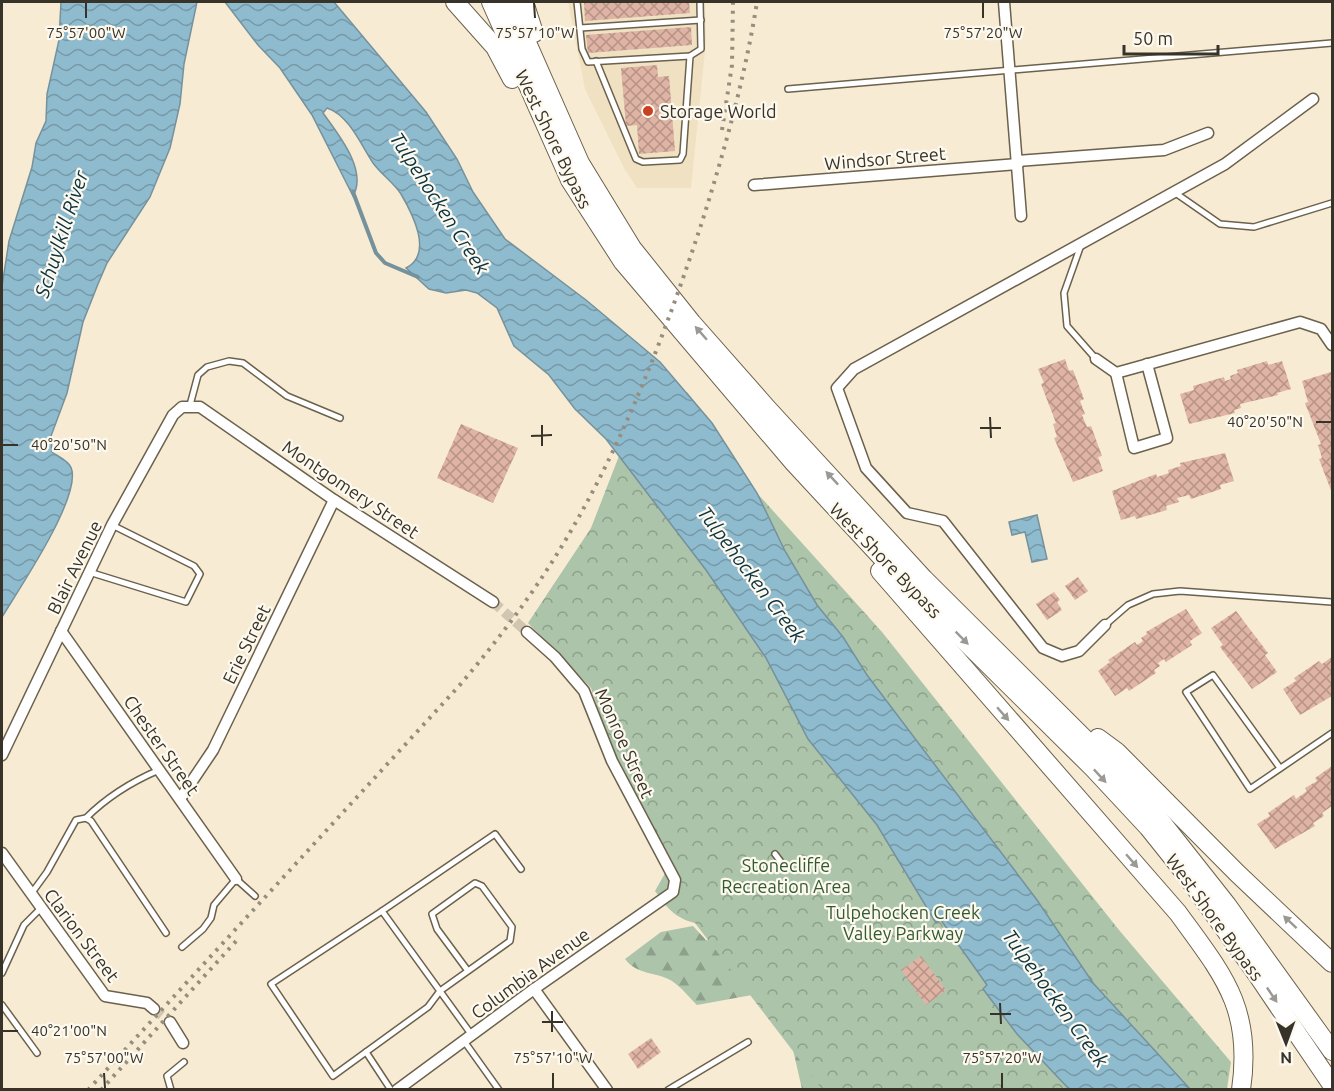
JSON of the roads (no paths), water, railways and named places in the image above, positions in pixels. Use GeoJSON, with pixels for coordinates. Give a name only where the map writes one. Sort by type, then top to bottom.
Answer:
{"type":"FeatureCollection","features":[{"type":"Feature","properties":{"kind":"highway"},"geometry":{"type":"LineString","coordinates":[[455,2],[495,47],[559,182],[618,255]]}},
{"type":"Feature","properties":{"kind":"highway","name":"West Shore Bypass"},"geometry":{"type":"LineString","coordinates":[[491,2],[570,180],[618,255],[794,463],[898,575],[1094,769],[1148,827],[1256,973],[1332,1085]]}},
{"type":"Feature","properties":{"kind":"highway","name":"West Shore Bypass"},"geometry":{"type":"LineString","coordinates":[[509,2],[580,163],[632,248],[692,323],[766,407],[924,579],[1137,791],[1227,905],[1332,1051]]}},
{"type":"Feature","properties":{"kind":"highway"},"geometry":{"type":"LineString","coordinates":[[524,2],[530,22],[604,201]]}},
{"type":"Feature","properties":{"kind":"highway"},"geometry":{"type":"LineString","coordinates":[[708,364],[913,611],[1178,913],[1221,974],[1238,1006],[1245,1037],[1241,1089]]}},
{"type":"Feature","properties":{"kind":"highway"},"geometry":{"type":"LineString","coordinates":[[1032,687],[1117,753],[1229,865],[1332,963]]}},
{"type":"Feature","properties":{"kind":"street"},"geometry":{"type":"LineString","coordinates":[[1004,2],[1021,216]]}},
{"type":"Feature","properties":{"kind":"street"},"geometry":{"type":"LineString","coordinates":[[1105,625],[1079,651],[1062,656],[1043,648],[943,521],[907,513],[866,468],[837,388],[854,369],[1225,164],[1313,99]]}},
{"type":"Feature","properties":{"kind":"street","name":"Windsor Street"},"geometry":{"type":"LineString","coordinates":[[754,185],[1164,150],[1208,133]]}},
{"type":"Feature","properties":{"kind":"street"},"geometry":{"type":"LineString","coordinates":[[1116,373],[1300,322],[1321,329],[1332,345]]}},
{"type":"Feature","properties":{"kind":"street"},"geometry":{"type":"LineString","coordinates":[[1096,358],[1116,373],[1134,448],[1167,438],[1147,364]]}},
{"type":"Feature","properties":{"kind":"street","name":"Montgomery Street"},"geometry":{"type":"LineString","coordinates":[[190,405],[200,407],[334,500],[493,602]]}},
{"type":"Feature","properties":{"kind":"street","name":"Blair Avenue"},"geometry":{"type":"LineString","coordinates":[[2,755],[112,525],[173,414],[182,406],[190,405]]}},
{"type":"Feature","properties":{"kind":"street","name":"Erie Street"},"geometry":{"type":"LineString","coordinates":[[180,799],[213,750],[334,500]]}},
{"type":"Feature","properties":{"kind":"street","name":"Chester Street"},"geometry":{"type":"LineString","coordinates":[[61,631],[236,879]]}},
{"type":"Feature","properties":{"kind":"street","name":"Monroe Street"},"geometry":{"type":"LineString","coordinates":[[527,632],[555,657],[584,692],[617,771],[675,880]]}},
{"type":"Feature","properties":{"kind":"street","name":"Clarion Street"},"geometry":{"type":"LineString","coordinates":[[2,853],[105,996],[147,1003],[154,1009]]}},
{"type":"Feature","properties":{"kind":"street","name":"Columbia Avenue"},"geometry":{"type":"LineString","coordinates":[[397,1089],[534,989],[673,892],[675,880]]}},
{"type":"Feature","properties":{"kind":"street"},"geometry":{"type":"LineString","coordinates":[[534,989],[607,1089]]}},
{"type":"Feature","properties":{"kind":"street"},"geometry":{"type":"LineString","coordinates":[[170,1022],[183,1043]]}},
{"type":"Feature","properties":{"kind":"lane"},"geometry":{"type":"LineString","coordinates":[[577,2],[582,49],[588,62],[690,56],[701,49],[700,2]]}},
{"type":"Feature","properties":{"kind":"lane"},"geometry":{"type":"LineString","coordinates":[[580,28],[701,20]]}},
{"type":"Feature","properties":{"kind":"lane"},"geometry":{"type":"LineString","coordinates":[[788,89],[1332,43]]}},
{"type":"Feature","properties":{"kind":"lane"},"geometry":{"type":"LineString","coordinates":[[596,61],[636,159],[643,162],[680,160],[690,56]]}},
{"type":"Feature","properties":{"kind":"lane"},"geometry":{"type":"LineString","coordinates":[[1174,192],[1221,224],[1254,227],[1332,203]]}},
{"type":"Feature","properties":{"kind":"lane"},"geometry":{"type":"LineString","coordinates":[[1081,243],[1064,293],[1066,326],[1096,358]]}},
{"type":"Feature","properties":{"kind":"lane"},"geometry":{"type":"LineString","coordinates":[[190,405],[198,375],[207,367],[229,361],[243,363],[287,396],[340,418]]}},
{"type":"Feature","properties":{"kind":"lane"},"geometry":{"type":"LineString","coordinates":[[89,572],[186,602],[200,574],[194,566],[112,525]]}},
{"type":"Feature","properties":{"kind":"lane"},"geometry":{"type":"LineString","coordinates":[[1105,625],[1128,605],[1153,594],[1180,591],[1332,602]]}},
{"type":"Feature","properties":{"kind":"lane"},"geometry":{"type":"LineString","coordinates":[[1280,768],[1213,675],[1186,692],[1250,789],[1332,733]]}},
{"type":"Feature","properties":{"kind":"lane"},"geometry":{"type":"LineString","coordinates":[[31,894],[47,872],[76,820],[86,818],[102,802],[127,786],[160,770]]}},
{"type":"Feature","properties":{"kind":"lane"},"geometry":{"type":"LineString","coordinates":[[86,818],[91,821],[166,933]]}},
{"type":"Feature","properties":{"kind":"lane"},"geometry":{"type":"LineString","coordinates":[[468,971],[437,929],[432,914],[475,883],[482,886],[512,927],[510,941],[468,971],[440,991],[428,1007],[333,1076],[271,984],[495,834],[521,869]]}},
{"type":"Feature","properties":{"kind":"lane"},"geometry":{"type":"LineString","coordinates":[[775,854],[781,862]]}},
{"type":"Feature","properties":{"kind":"lane"},"geometry":{"type":"LineString","coordinates":[[182,947],[203,929],[211,918],[220,897],[236,879],[255,896]]}},
{"type":"Feature","properties":{"kind":"lane"},"geometry":{"type":"LineString","coordinates":[[2,973],[24,925],[41,908]]}},
{"type":"Feature","properties":{"kind":"lane"},"geometry":{"type":"LineString","coordinates":[[382,911],[440,991],[499,1089]]}},
{"type":"Feature","properties":{"kind":"lane"},"geometry":{"type":"LineString","coordinates":[[2,1005],[37,1053]]}},
{"type":"Feature","properties":{"kind":"lane"},"geometry":{"type":"LineString","coordinates":[[668,1089],[748,1042]]}},
{"type":"Feature","properties":{"kind":"lane"},"geometry":{"type":"LineString","coordinates":[[366,1052],[390,1089]]}},
{"type":"Feature","properties":{"kind":"lane"},"geometry":{"type":"LineString","coordinates":[[171,1089],[167,1076],[184,1062]]}},
{"type":"Feature","properties":{"kind":"water","name":"Schuylkill River"},"geometry":{"type":"Polygon","coordinates":[[[61,2],[197,2],[184,64],[180,104],[170,148],[150,197],[107,263],[98,284],[83,322],[67,393],[51,436],[52,452],[67,462],[72,471],[66,503],[46,545],[2,617],[2,286],[9,241],[32,167],[36,143],[46,121],[47,94],[59,40],[61,2]]]}},
{"type":"Feature","properties":{"kind":"water","name":"Tulpehocken Creek"},"geometry":{"type":"Polygon","coordinates":[[[225,2],[334,2],[426,112],[457,159],[473,192],[505,239],[586,300],[660,362],[712,423],[757,493],[785,551],[817,605],[843,637],[867,675],[1037,900],[1093,983],[1190,1089],[1069,1089],[1017,1034],[983,989],[987,985],[941,920],[936,923],[877,825],[808,739],[766,658],[706,570],[606,439],[575,409],[549,375],[514,346],[497,308],[477,293],[466,290],[446,293],[429,289],[406,268],[414,262],[419,253],[420,243],[415,222],[401,194],[373,163],[342,117],[327,108],[323,113],[343,142],[354,164],[357,186],[353,196],[312,115],[280,68],[258,45],[225,2]]]}},
{"type":"Feature","properties":{"kind":"water"},"geometry":{"type":"Polygon","coordinates":[[[1037,515],[1047,559],[1032,562],[1025,532],[1012,535],[1009,522],[1037,515]]]}},
{"type":"Feature","properties":{"kind":"waterway"},"geometry":{"type":"LineString","coordinates":[[353,192],[376,253],[385,263],[418,277]]}},
{"type":"Feature","properties":{"kind":"tunnel"},"geometry":{"type":"LineString","coordinates":[[493,602],[527,632]]}},
{"type":"Feature","properties":{"kind":"tunnel"},"geometry":{"type":"LineString","coordinates":[[154,1009],[170,1022]]}},
{"type":"Feature","properties":{"kind":"railway"},"geometry":{"type":"LineString","coordinates":[[722,130],[732,65],[733,2]]}},
{"type":"Feature","properties":{"kind":"railway"},"geometry":{"type":"LineString","coordinates":[[88,1090],[459,686],[508,625],[552,562],[598,481],[638,397],[672,309],[702,222],[726,140],[747,58],[757,2]]}},
{"type":"Feature","properties":{"kind":"railway"},"geometry":{"type":"LineString","coordinates":[[101,1090],[238,939]]}},
{"type":"Feature","properties":{"kind":"place","name":"Storage World"},"geometry":{"type":"Point","coordinates":[648,111]}},
{"type":"Feature","properties":{"kind":"park label","name":"Stonecliffe Recreation Area"},"geometry":{"type":"Point","coordinates":[786,875]}},
{"type":"Feature","properties":{"kind":"park label","name":"Tulpehocken Creek Valley Parkway"},"geometry":{"type":"Point","coordinates":[903,922]}}]}
